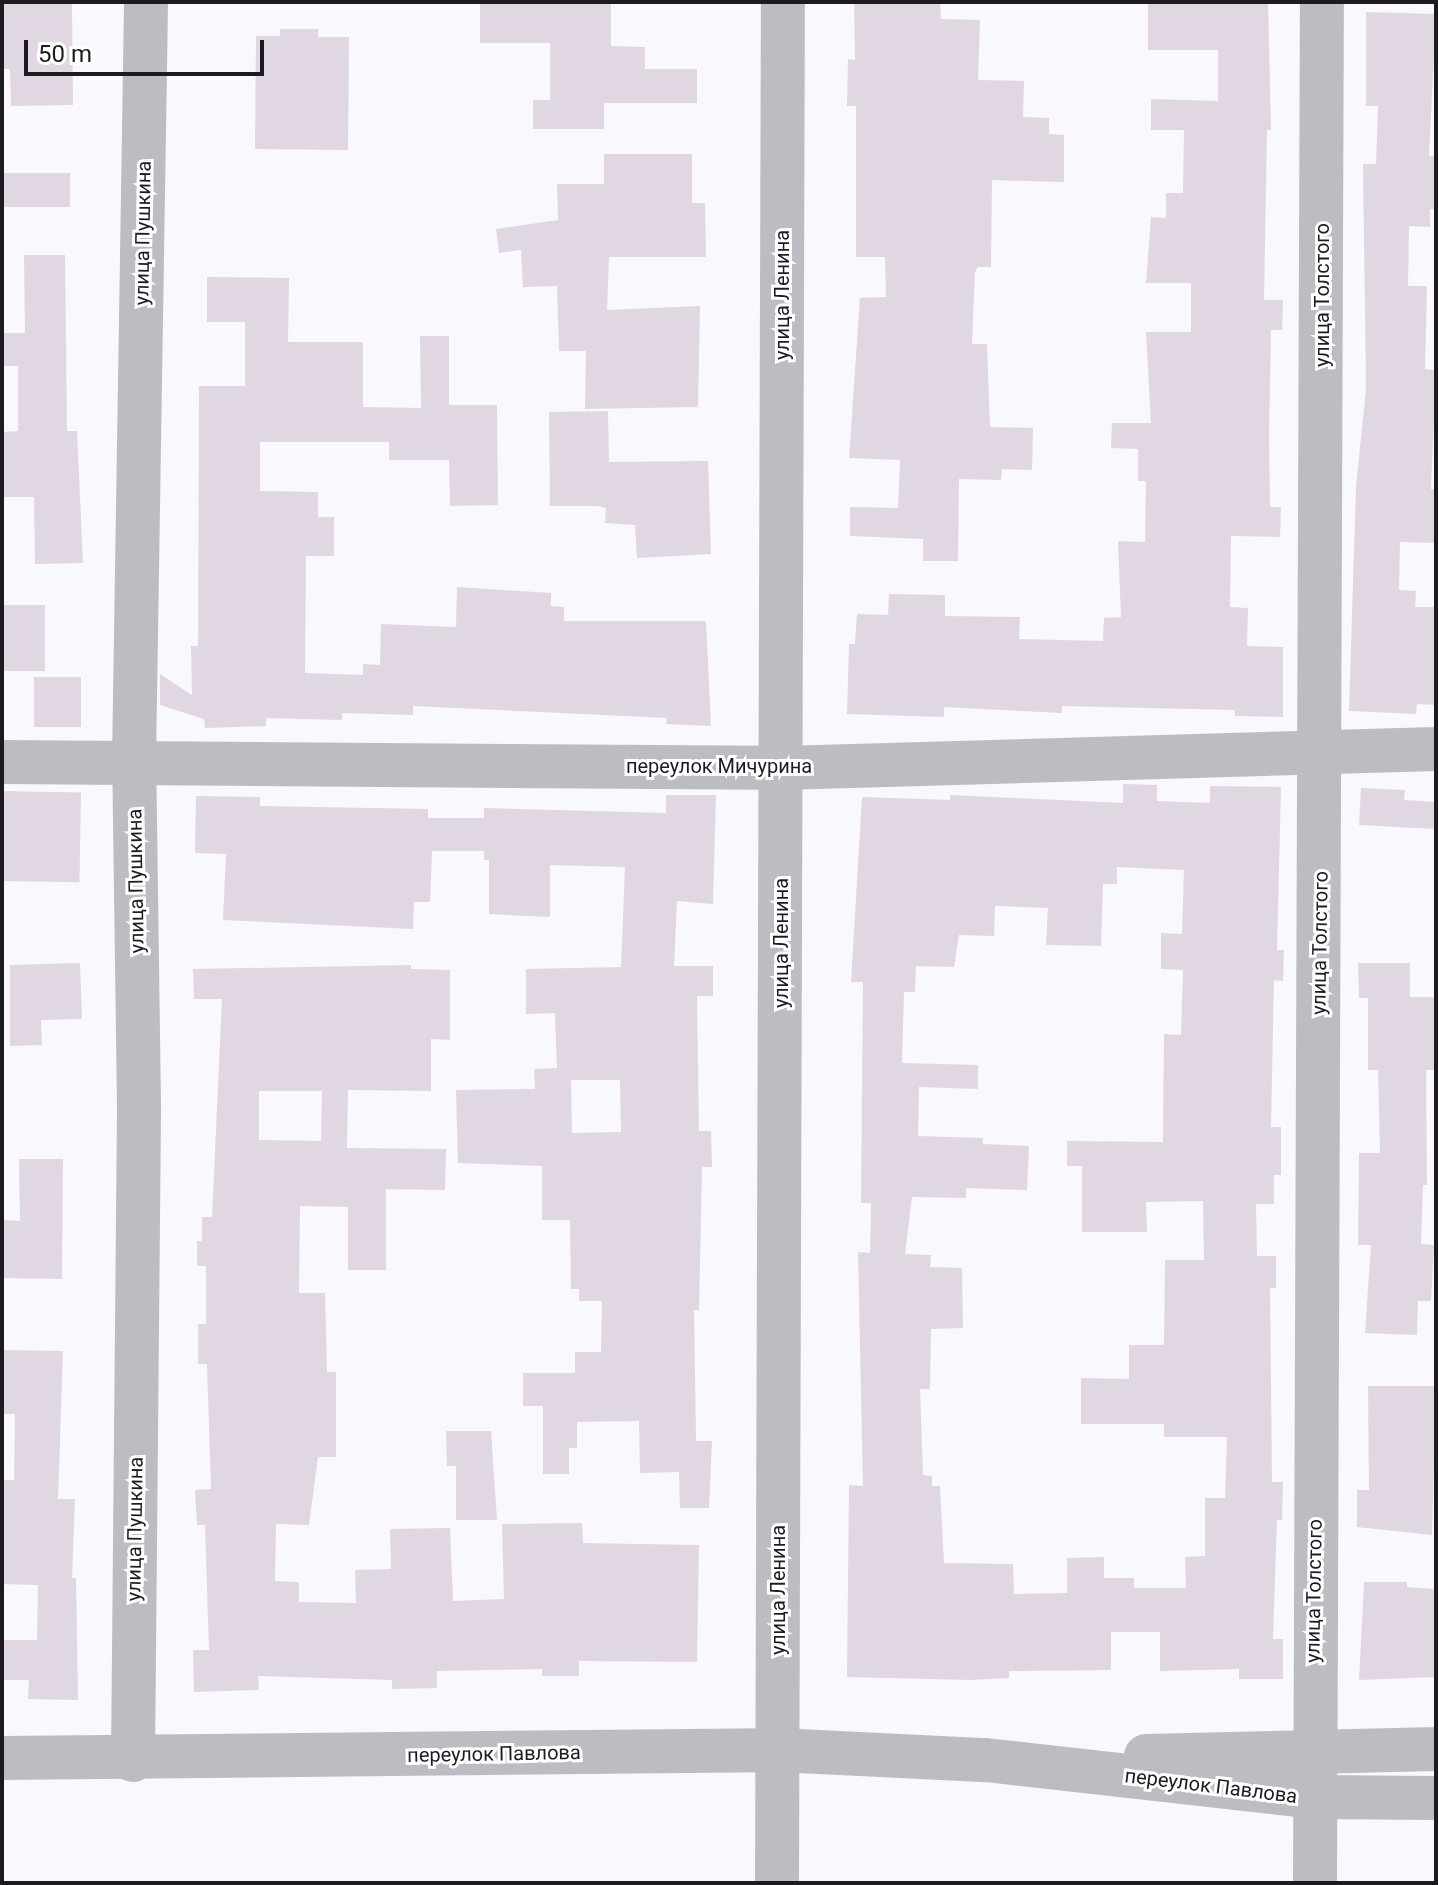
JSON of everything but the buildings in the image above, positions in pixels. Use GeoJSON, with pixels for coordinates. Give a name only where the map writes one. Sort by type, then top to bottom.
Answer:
{"type":"FeatureCollection","features":[{"type":"Feature","properties":{"kind":"street","name":"улица Пушкина"},"geometry":{"type":"LineString","coordinates":[[133,1760],[139,1106],[134,760],[146,2]]}},
{"type":"Feature","properties":{"kind":"street","name":"улица Ленина"},"geometry":{"type":"LineString","coordinates":[[777,1883],[783,2]]}},
{"type":"Feature","properties":{"kind":"street","name":"улица Толстого"},"geometry":{"type":"LineString","coordinates":[[1315,1883],[1312,1751],[1321,749],[1322,2]]}},
{"type":"Feature","properties":{"kind":"street","name":"переулок Мичурина"},"geometry":{"type":"LineString","coordinates":[[2,762],[134,760],[782,768],[1321,749],[1436,749]]}},
{"type":"Feature","properties":{"kind":"street","name":"переулок Павлова"},"geometry":{"type":"LineString","coordinates":[[986,1760],[1436,1749]]}},
{"type":"Feature","properties":{"kind":"street","name":"переулок Павлова"},"geometry":{"type":"LineString","coordinates":[[2,1758],[133,1760],[778,1750],[986,1760],[1314,1797],[1436,1798]]}}]}
